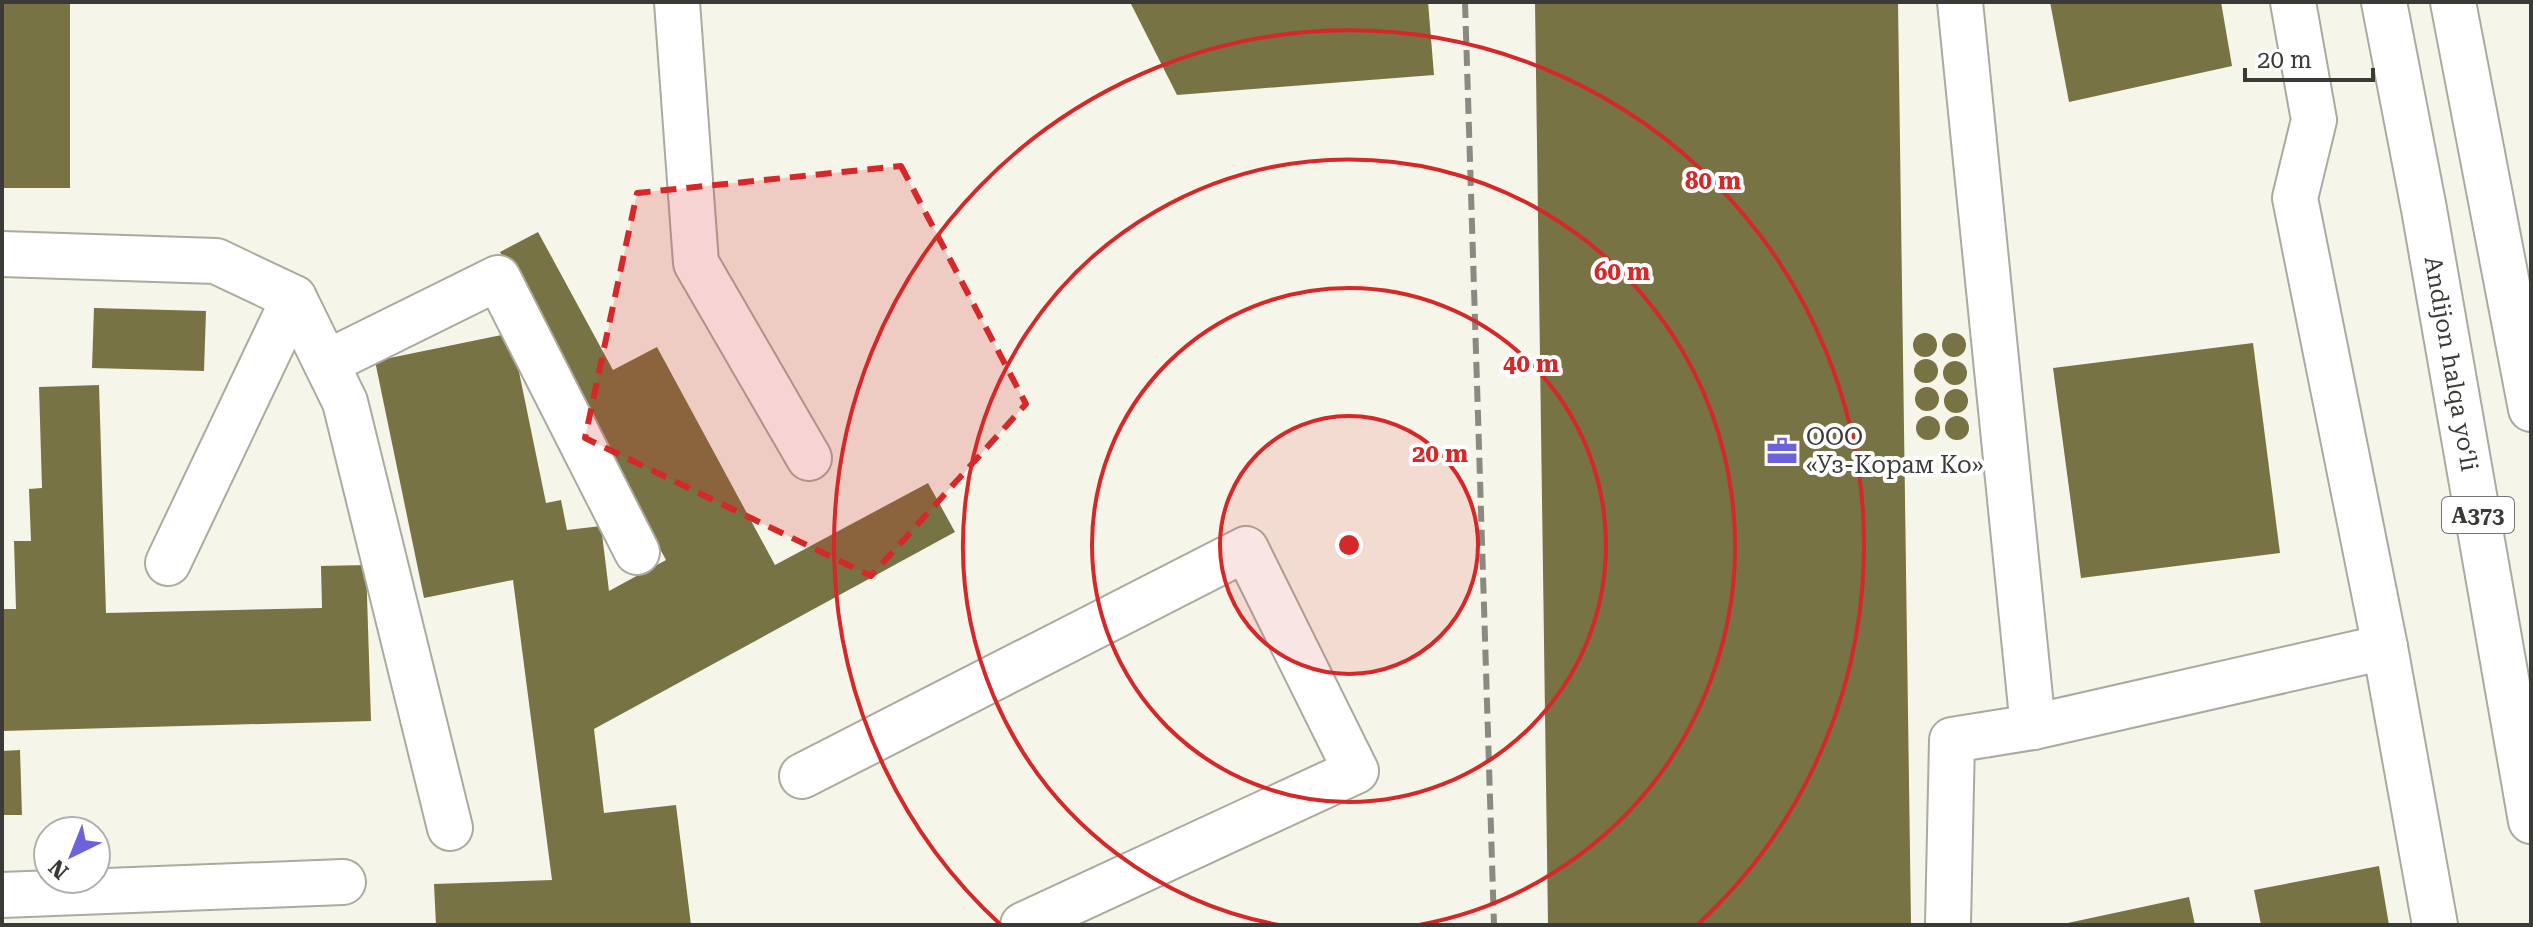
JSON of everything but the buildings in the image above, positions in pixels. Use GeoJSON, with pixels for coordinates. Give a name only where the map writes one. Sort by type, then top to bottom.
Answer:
{"type":"FeatureCollection","features":[{"type":"Feature","properties":{"kind":"main road"},"geometry":{"type":"LineString","coordinates":[[677,2],[696,263],[809,458]]}},
{"type":"Feature","properties":{"kind":"main road"},"geometry":{"type":"LineString","coordinates":[[1960,2],[2033,727]]}},
{"type":"Feature","properties":{"kind":"main road"},"geometry":{"type":"LineString","coordinates":[[2293,2],[2314,120],[2295,198],[2385,647],[2435,925]]}},
{"type":"Feature","properties":{"kind":"main road","name":"Andijon halqa yo‘li"},"geometry":{"type":"LineString","coordinates":[[2384,2],[2424,209],[2531,821]]}},
{"type":"Feature","properties":{"kind":"main road"},"geometry":{"type":"LineString","coordinates":[[2453,2],[2531,409]]}},
{"type":"Feature","properties":{"kind":"main road"},"geometry":{"type":"LineString","coordinates":[[2,254],[216,261],[294,298],[345,402],[450,828]]}},
{"type":"Feature","properties":{"kind":"main road"},"geometry":{"type":"LineString","coordinates":[[326,363],[498,278],[637,552]]}},
{"type":"Feature","properties":{"kind":"main road"},"geometry":{"type":"LineString","coordinates":[[168,563],[294,298]]}},
{"type":"Feature","properties":{"kind":"main road"},"geometry":{"type":"LineString","coordinates":[[802,776],[1246,549],[1356,771],[1023,925]]}},
{"type":"Feature","properties":{"kind":"main road"},"geometry":{"type":"LineString","coordinates":[[1948,925],[1952,740],[2033,727],[2385,647]]}},
{"type":"Feature","properties":{"kind":"main road"},"geometry":{"type":"LineString","coordinates":[[2,895],[343,882]]}},
{"type":"Feature","properties":{"kind":"highlighted area"},"geometry":{"type":"Polygon","coordinates":[[[901,166],[1026,404],[871,576],[585,438],[637,193],[901,166]]]}},
{"type":"Feature","properties":{"kind":"railway"},"geometry":{"type":"LineString","coordinates":[[1465,2],[1494,925]]}},
{"type":"Feature","properties":{"kind":"place","name":"ООО «Уз-Корам Ко»"},"geometry":{"type":"Point","coordinates":[1782,451]}}]}
